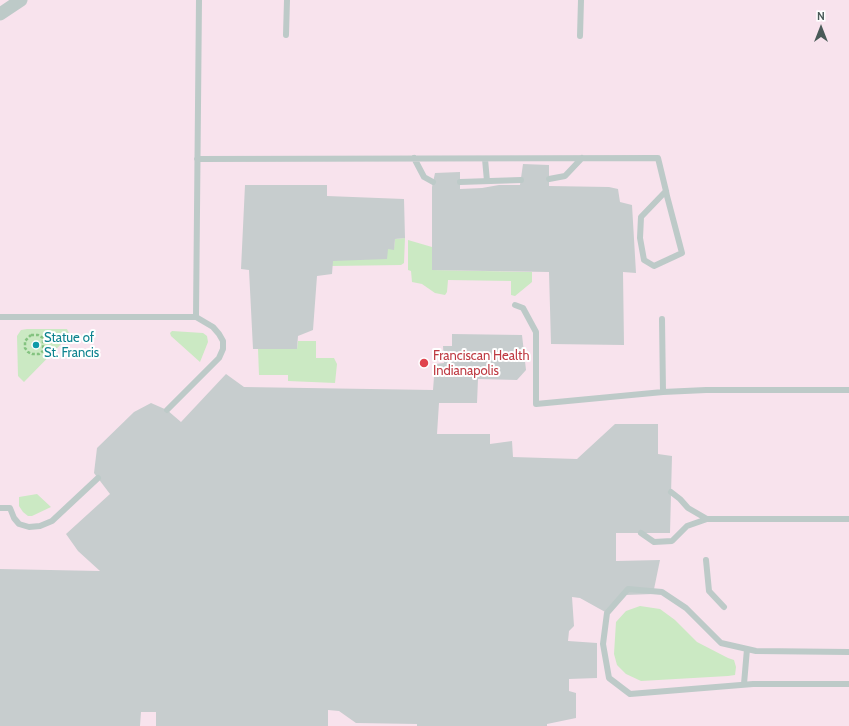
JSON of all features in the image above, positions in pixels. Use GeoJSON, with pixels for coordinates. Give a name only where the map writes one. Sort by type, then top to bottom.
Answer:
{"type":"FeatureCollection","features":[{"type":"Feature","properties":{"kind":"street"},"geometry":{"type":"LineString","coordinates":[[0,14],[21,0]]}},
{"type":"Feature","properties":{"kind":"lane"},"geometry":{"type":"LineString","coordinates":[[196,316],[199,0]]}},
{"type":"Feature","properties":{"kind":"lane"},"geometry":{"type":"LineString","coordinates":[[286,35],[287,0]]}},
{"type":"Feature","properties":{"kind":"lane"},"geometry":{"type":"LineString","coordinates":[[580,36],[581,0]]}},
{"type":"Feature","properties":{"kind":"lane"},"geometry":{"type":"LineString","coordinates":[[414,158],[424,177],[433,182]]}},
{"type":"Feature","properties":{"kind":"lane"},"geometry":{"type":"LineString","coordinates":[[549,179],[565,176],[582,158]]}},
{"type":"Feature","properties":{"kind":"lane"},"geometry":{"type":"LineString","coordinates":[[197,159],[658,158],[682,253],[654,266],[644,260],[640,238],[641,217],[666,191]]}},
{"type":"Feature","properties":{"kind":"lane"},"geometry":{"type":"LineString","coordinates":[[485,159],[487,181]]}},
{"type":"Feature","properties":{"kind":"lane"},"geometry":{"type":"LineString","coordinates":[[460,182],[521,180]]}},
{"type":"Feature","properties":{"kind":"lane"},"geometry":{"type":"LineString","coordinates":[[515,305],[523,308],[536,332],[536,404],[663,392],[706,390],[849,390]]}},
{"type":"Feature","properties":{"kind":"lane"},"geometry":{"type":"LineString","coordinates":[[0,317],[196,316],[219,334],[222,342],[222,349],[219,358],[167,410]]}},
{"type":"Feature","properties":{"kind":"lane"},"geometry":{"type":"LineString","coordinates":[[662,319],[663,392]]}},
{"type":"Feature","properties":{"kind":"lane"},"geometry":{"type":"LineString","coordinates":[[0,508],[10,508],[14,518],[19,524],[29,527],[40,526],[52,521],[98,478]]}},
{"type":"Feature","properties":{"kind":"lane"},"geometry":{"type":"LineString","coordinates":[[671,492],[688,508],[707,519]]}},
{"type":"Feature","properties":{"kind":"lane"},"geometry":{"type":"LineString","coordinates":[[641,533],[654,542],[672,541],[687,526],[707,519],[849,520]]}},
{"type":"Feature","properties":{"kind":"lane"},"geometry":{"type":"LineString","coordinates":[[706,560],[709,591],[724,607]]}},
{"type":"Feature","properties":{"kind":"lane"},"geometry":{"type":"LineString","coordinates":[[849,652],[756,651],[721,642],[686,608],[662,592],[628,589],[607,613],[603,644],[609,678],[630,694],[744,684],[849,684]]}},
{"type":"Feature","properties":{"kind":"lane"},"geometry":{"type":"LineString","coordinates":[[744,684],[747,649]]}},
{"type":"Feature","properties":{"kind":"path"},"geometry":{"type":"LineString","coordinates":[[31,335],[38,335],[43,338],[43,351],[38,354],[28,352],[25,348],[25,341],[31,335]]}},
{"type":"Feature","properties":{"kind":"shaded area","name":"Franciscan Health Indianapolis"},"geometry":{"type":"Polygon","coordinates":[[[0,0],[849,0],[849,726],[0,726],[0,0]]]}},
{"type":"Feature","properties":{"kind":"green space"},"geometry":{"type":"Polygon","coordinates":[[[405,238],[404,263],[401,265],[332,266],[332,259],[394,248],[395,239],[405,238]]]}},
{"type":"Feature","properties":{"kind":"green space"},"geometry":{"type":"Polygon","coordinates":[[[408,240],[432,247],[433,270],[532,272],[532,282],[515,296],[511,295],[511,281],[448,280],[447,292],[445,295],[435,293],[422,284],[412,282],[411,271],[408,270],[408,240]]]}},
{"type":"Feature","properties":{"kind":"green space"},"geometry":{"type":"Polygon","coordinates":[[[67,329],[69,336],[24,382],[18,376],[17,336],[21,330],[67,329]]]}},
{"type":"Feature","properties":{"kind":"green space"},"geometry":{"type":"Polygon","coordinates":[[[172,331],[203,333],[207,336],[208,342],[200,362],[171,336],[170,333],[172,331]]]}},
{"type":"Feature","properties":{"kind":"green space"},"geometry":{"type":"Polygon","coordinates":[[[298,341],[316,341],[316,358],[334,358],[337,364],[335,383],[288,381],[288,375],[259,375],[258,349],[297,349],[298,341]]]}},
{"type":"Feature","properties":{"kind":"green space"},"geometry":{"type":"Polygon","coordinates":[[[37,494],[51,507],[32,516],[28,516],[19,506],[19,497],[37,494]]]}},
{"type":"Feature","properties":{"kind":"green space"},"geometry":{"type":"Polygon","coordinates":[[[640,606],[660,609],[675,620],[697,642],[734,660],[736,667],[735,675],[641,681],[626,674],[617,665],[614,654],[616,622],[626,611],[640,606]]]}},
{"type":"Feature","properties":{"kind":"building","name":"Franciscan Health Indianapolis"},"geometry":{"type":"Polygon","coordinates":[[[523,164],[549,165],[549,186],[609,187],[618,189],[620,202],[632,205],[636,273],[623,272],[624,345],[551,344],[549,272],[432,270],[432,187],[435,173],[460,172],[460,189],[482,188],[499,185],[520,185],[523,164]]]}},
{"type":"Feature","properties":{"kind":"building"},"geometry":{"type":"Polygon","coordinates":[[[245,185],[327,185],[327,196],[404,199],[405,238],[395,239],[394,250],[388,249],[387,259],[333,261],[332,274],[317,276],[313,330],[298,336],[297,349],[253,349],[249,270],[241,269],[245,185]]]}},
{"type":"Feature","properties":{"kind":"building","name":"Franciscan Health Indianapolis"},"geometry":{"type":"Polygon","coordinates":[[[452,334],[522,335],[526,370],[517,380],[478,379],[477,403],[439,403],[437,434],[490,434],[490,444],[512,441],[513,457],[577,459],[615,424],[658,424],[658,454],[672,456],[670,533],[616,533],[616,561],[660,560],[653,594],[625,595],[607,613],[580,598],[572,597],[574,626],[569,631],[568,641],[597,643],[597,678],[569,679],[569,691],[576,693],[576,718],[547,724],[547,726],[417,726],[417,724],[356,723],[339,711],[328,710],[328,726],[156,726],[156,712],[141,712],[140,726],[0,726],[0,569],[100,571],[78,551],[66,534],[110,494],[94,473],[97,448],[134,412],[151,403],[167,410],[181,422],[226,374],[244,387],[433,390],[435,364],[444,363],[443,346],[452,346],[452,334]]]}},
{"type":"Feature","properties":{"kind":"place","name":"Statue of St. Francis"},"geometry":{"type":"Point","coordinates":[36,345]}},
{"type":"Feature","properties":{"kind":"place","name":"Franciscan Health Indianapolis"},"geometry":{"type":"Point","coordinates":[424,363]}}]}
